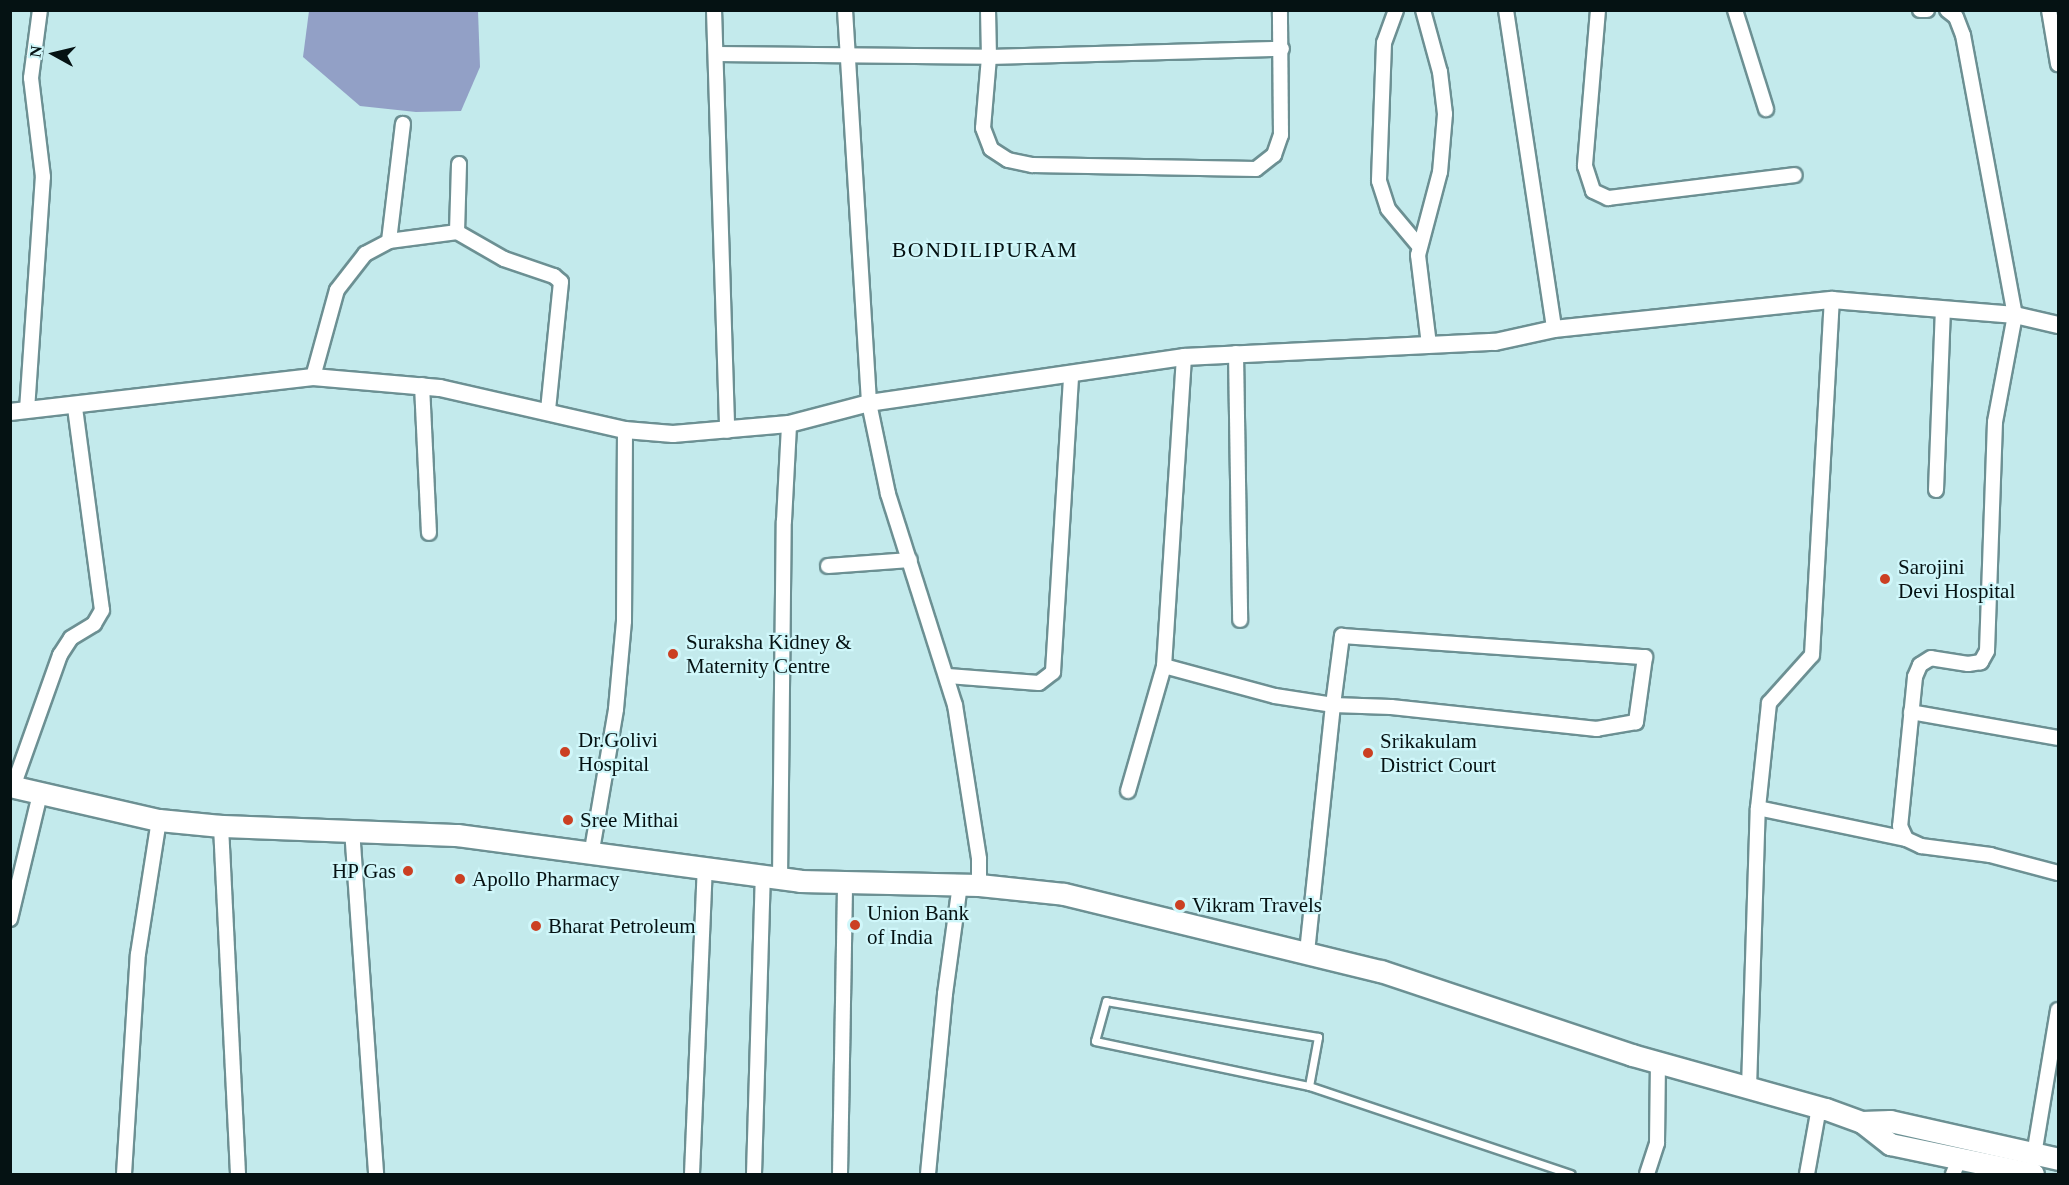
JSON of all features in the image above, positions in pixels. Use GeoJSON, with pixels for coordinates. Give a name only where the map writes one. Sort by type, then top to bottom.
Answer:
{"type":"FeatureCollection","features":[{"type":"Feature","properties":{"kind":"main road"},"geometry":{"type":"LineString","coordinates":[[12,786],[159,820],[220,826],[457,834],[592,850],[771,878],[970,884],[1064,894],[1307,953],[1482,1002],[1658,1061],[1819,1107],[1862,1122],[1890,1144],[1956,1167],[2033,1165],[2058,1159]]}},
{"type":"Feature","properties":{"kind":"main road"},"geometry":{"type":"LineString","coordinates":[[1862,1122],[1890,1121],[2033,1165]]}},
{"type":"Feature","properties":{"kind":"street"},"geometry":{"type":"LineString","coordinates":[[40,10],[31,78],[43,177],[19,411],[75,407],[313,377],[422,385],[548,409],[625,430],[673,434],[789,424],[869,403],[1071,376],[1184,357],[1495,342],[1554,329],[1832,300],[2015,315],[2058,324]]}},
{"type":"Feature","properties":{"kind":"street"},"geometry":{"type":"LineString","coordinates":[[714,10],[727,431]]}},
{"type":"Feature","properties":{"kind":"street"},"geometry":{"type":"LineString","coordinates":[[845,10],[869,403],[888,494],[948,676],[971,806],[970,884],[945,994],[928,1174]]}},
{"type":"Feature","properties":{"kind":"street"},"geometry":{"type":"LineString","coordinates":[[988,10],[990,57],[983,128],[991,149],[1008,160],[1032,165],[1256,169],[1270,160],[1279,146],[1281,10]]}},
{"type":"Feature","properties":{"kind":"street"},"geometry":{"type":"LineString","coordinates":[[1396,10],[1383,44],[1379,181],[1388,209],[1419,246]]}},
{"type":"Feature","properties":{"kind":"street"},"geometry":{"type":"LineString","coordinates":[[1423,10],[1440,72],[1445,132],[1440,172],[1419,246],[1418,268],[1429,345]]}},
{"type":"Feature","properties":{"kind":"street"},"geometry":{"type":"LineString","coordinates":[[1506,10],[1554,329]]}},
{"type":"Feature","properties":{"kind":"street"},"geometry":{"type":"LineString","coordinates":[[1598,10],[1585,166],[1593,191],[1608,198],[1795,175]]}},
{"type":"Feature","properties":{"kind":"street"},"geometry":{"type":"LineString","coordinates":[[1735,10],[1766,109]]}},
{"type":"Feature","properties":{"kind":"street"},"geometry":{"type":"LineString","coordinates":[[1920,10],[1927,10]]}},
{"type":"Feature","properties":{"kind":"street"},"geometry":{"type":"LineString","coordinates":[[1906,839],[1900,825],[1911,712],[1920,665],[1931,658],[1981,662],[1987,651],[1995,422],[2015,315],[1963,35],[1956,17],[1947,10]]}},
{"type":"Feature","properties":{"kind":"street"},"geometry":{"type":"LineString","coordinates":[[2049,10],[2058,64]]}},
{"type":"Feature","properties":{"kind":"street"},"geometry":{"type":"LineString","coordinates":[[716,54],[846,53],[990,57],[1282,49]]}},
{"type":"Feature","properties":{"kind":"street"},"geometry":{"type":"LineString","coordinates":[[389,241],[404,124]]}},
{"type":"Feature","properties":{"kind":"street"},"geometry":{"type":"LineString","coordinates":[[457,232],[459,164]]}},
{"type":"Feature","properties":{"kind":"street"},"geometry":{"type":"LineString","coordinates":[[313,377],[337,290],[365,254],[389,241],[457,232],[504,259],[555,276],[561,282],[548,409]]}},
{"type":"Feature","properties":{"kind":"street"},"geometry":{"type":"LineString","coordinates":[[1749,1088],[1758,808],[1769,703],[1812,655],[1832,300]]}},
{"type":"Feature","properties":{"kind":"street"},"geometry":{"type":"LineString","coordinates":[[1936,490],[1943,309]]}},
{"type":"Feature","properties":{"kind":"street"},"geometry":{"type":"LineString","coordinates":[[1236,353],[1240,620]]}},
{"type":"Feature","properties":{"kind":"street"},"geometry":{"type":"LineString","coordinates":[[1128,791],[1164,666],[1184,357]]}},
{"type":"Feature","properties":{"kind":"street"},"geometry":{"type":"LineString","coordinates":[[948,676],[1039,683],[1053,672],[1071,376]]}},
{"type":"Feature","properties":{"kind":"street"},"geometry":{"type":"LineString","coordinates":[[422,385],[429,533]]}},
{"type":"Feature","properties":{"kind":"street"},"geometry":{"type":"LineString","coordinates":[[12,786],[60,655],[71,638],[94,624],[102,610],[75,407]]}},
{"type":"Feature","properties":{"kind":"street"},"geometry":{"type":"LineString","coordinates":[[754,1174],[771,878],[789,424]]}},
{"type":"Feature","properties":{"kind":"street"},"geometry":{"type":"LineString","coordinates":[[592,850],[615,709],[624,621],[625,430]]}},
{"type":"Feature","properties":{"kind":"street"},"geometry":{"type":"LineString","coordinates":[[828,566],[910,560]]}},
{"type":"Feature","properties":{"kind":"street"},"geometry":{"type":"LineString","coordinates":[[1164,666],[1275,696],[1333,705],[1391,707],[1597,729],[1636,722],[1645,657],[1342,636],[1333,705],[1307,953]]}},
{"type":"Feature","properties":{"kind":"street"},"geometry":{"type":"LineString","coordinates":[[1911,712],[2058,738]]}},
{"type":"Feature","properties":{"kind":"street"},"geometry":{"type":"LineString","coordinates":[[10,920],[40,794]]}},
{"type":"Feature","properties":{"kind":"street"},"geometry":{"type":"LineString","coordinates":[[1758,808],[1906,839],[1921,846],[1990,855],[2058,873]]}},
{"type":"Feature","properties":{"kind":"street"},"geometry":{"type":"LineString","coordinates":[[124,1174],[138,954],[159,820]]}},
{"type":"Feature","properties":{"kind":"street"},"geometry":{"type":"LineString","coordinates":[[220,826],[238,1174]]}},
{"type":"Feature","properties":{"kind":"street"},"geometry":{"type":"LineString","coordinates":[[352,829],[376,1174]]}},
{"type":"Feature","properties":{"kind":"street"},"geometry":{"type":"LineString","coordinates":[[692,1174],[705,868]]}},
{"type":"Feature","properties":{"kind":"street"},"geometry":{"type":"LineString","coordinates":[[840,1174],[845,882]]}},
{"type":"Feature","properties":{"kind":"street"},"geometry":{"type":"LineString","coordinates":[[2033,1165],[2058,1010]]}},
{"type":"Feature","properties":{"kind":"street"},"geometry":{"type":"LineString","coordinates":[[1647,1174],[1657,1143],[1658,1061]]}},
{"type":"Feature","properties":{"kind":"street"},"geometry":{"type":"LineString","coordinates":[[1807,1174],[1819,1107]]}},
{"type":"Feature","properties":{"kind":"lane"},"geometry":{"type":"LineString","coordinates":[[1309,1086],[1318,1036],[1106,1001],[1095,1041],[1309,1086],[1571,1174]]}},
{"type":"Feature","properties":{"kind":"water"},"geometry":{"type":"Polygon","coordinates":[[[309,11],[478,11],[480,67],[461,111],[416,112],[360,106],[303,57],[309,11]]]}},
{"type":"Feature","properties":{"kind":"place","name":"Sarojini Devi Hospital"},"geometry":{"type":"Point","coordinates":[1885,579]}},
{"type":"Feature","properties":{"kind":"place","name":"Suraksha Kidney & Maternity Centre"},"geometry":{"type":"Point","coordinates":[673,654]}},
{"type":"Feature","properties":{"kind":"place","name":"Dr.Golivi Hospital"},"geometry":{"type":"Point","coordinates":[565,752]}},
{"type":"Feature","properties":{"kind":"place","name":"Srikakulam District Court"},"geometry":{"type":"Point","coordinates":[1368,753]}},
{"type":"Feature","properties":{"kind":"place","name":"Sree Mithai"},"geometry":{"type":"Point","coordinates":[568,820]}},
{"type":"Feature","properties":{"kind":"place","name":"HP Gas"},"geometry":{"type":"Point","coordinates":[408,871]}},
{"type":"Feature","properties":{"kind":"place","name":"Apollo Pharmacy"},"geometry":{"type":"Point","coordinates":[460,879]}},
{"type":"Feature","properties":{"kind":"place","name":"Vikram Travels"},"geometry":{"type":"Point","coordinates":[1180,905]}},
{"type":"Feature","properties":{"kind":"place","name":"Union Bank of India"},"geometry":{"type":"Point","coordinates":[855,925]}},
{"type":"Feature","properties":{"kind":"place","name":"Bharat Petroleum"},"geometry":{"type":"Point","coordinates":[536,926]}},
{"type":"Feature","properties":{"kind":"district","name":"BONDILIPURAM"},"geometry":{"type":"Point","coordinates":[985,250]}}]}
